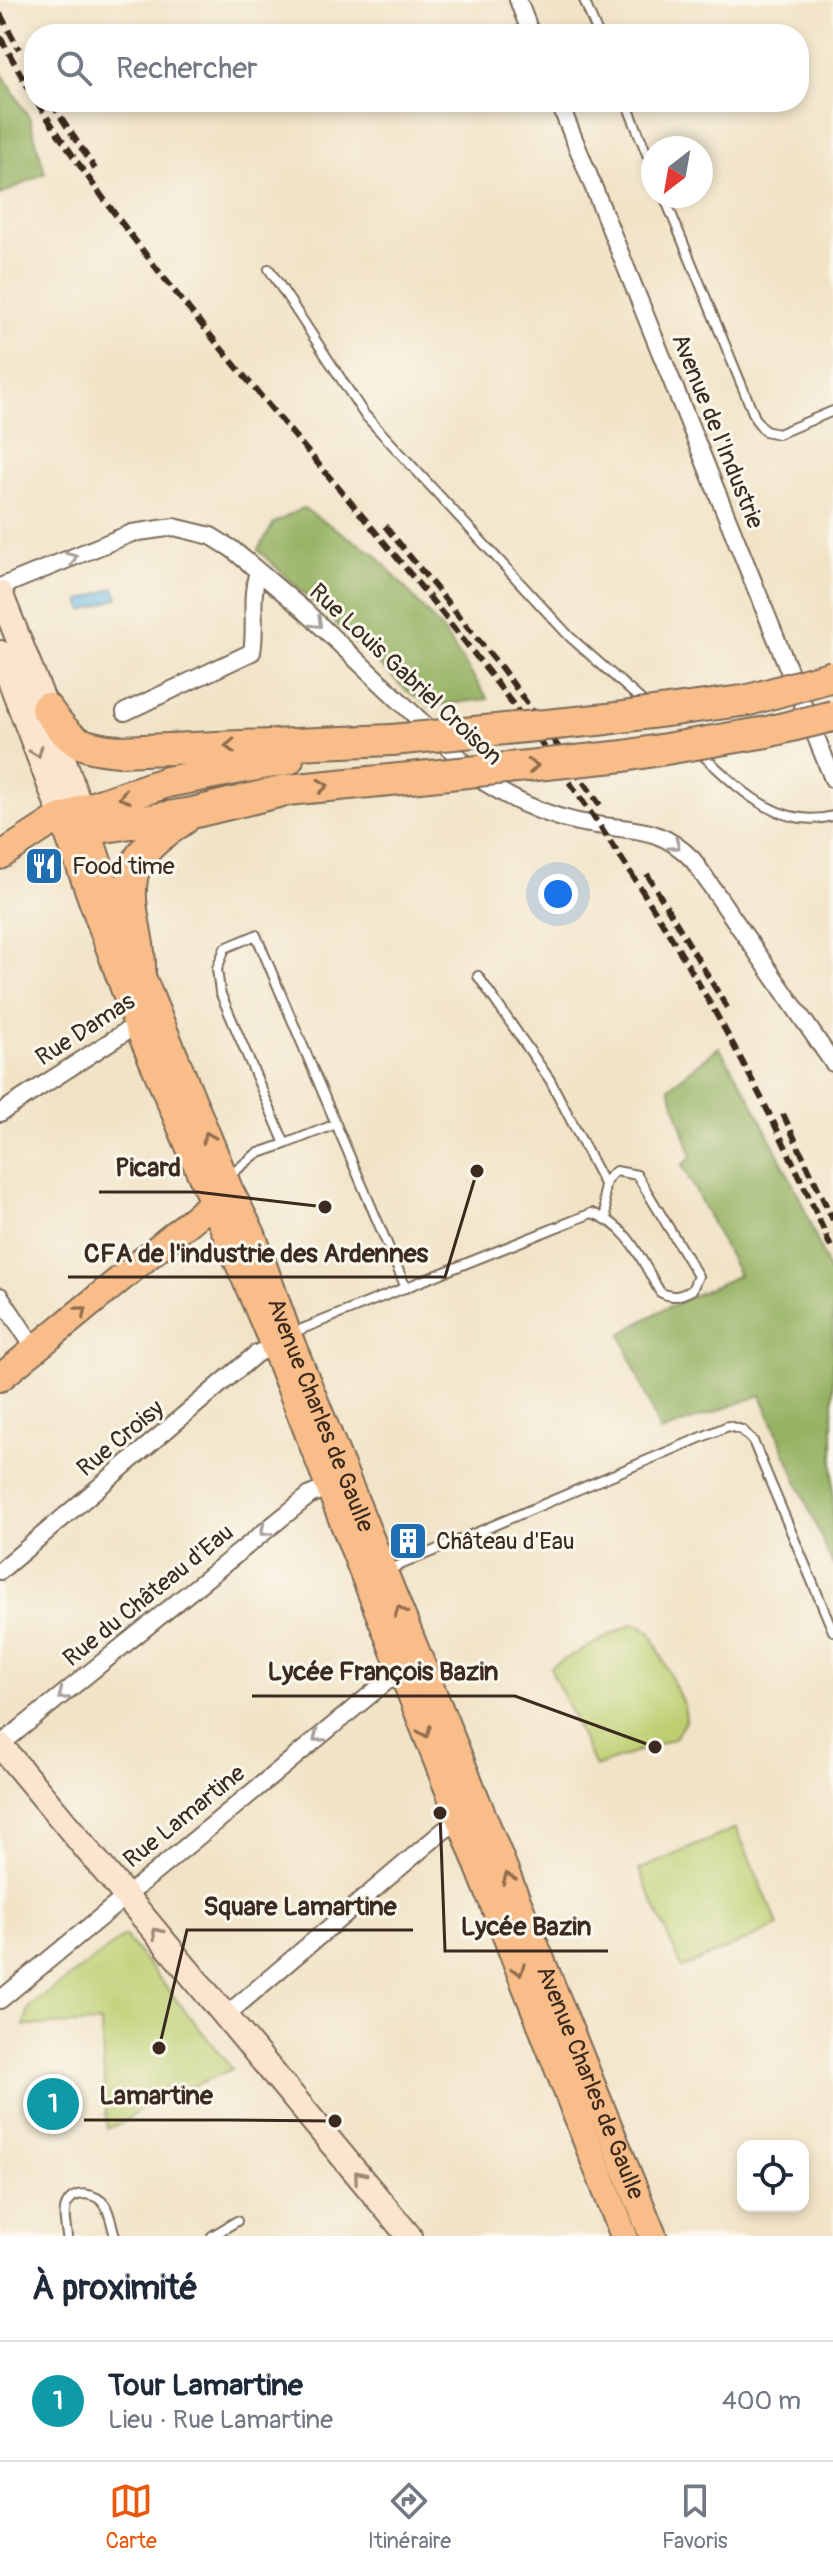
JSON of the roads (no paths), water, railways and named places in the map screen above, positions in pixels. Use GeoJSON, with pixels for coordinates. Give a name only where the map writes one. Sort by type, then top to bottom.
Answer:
{"type":"FeatureCollection","features":[{"type":"Feature","properties":{"kind":"highway"},"geometry":{"type":"LineString","coordinates":[[46,708],[66,736],[90,748],[108,750],[392,740],[607,719],[749,700],[833,676]]}},
{"type":"Feature","properties":{"kind":"highway"},"geometry":{"type":"LineString","coordinates":[[77,819],[192,813],[287,790],[624,756],[767,732],[833,716]]}},
{"type":"Feature","properties":{"kind":"highway"},"geometry":{"type":"LineString","coordinates":[[77,819],[167,782],[392,740]]}},
{"type":"Feature","properties":{"kind":"highway"},"geometry":{"type":"LineString","coordinates":[[140,972],[141,949],[129,892],[131,875],[145,849],[158,836],[192,813]]}},
{"type":"Feature","properties":{"kind":"main road"},"geometry":{"type":"LineString","coordinates":[[0,856],[77,819]]}},
{"type":"Feature","properties":{"kind":"main road","name":"Avenue Charles de Gaulle"},"geometry":{"type":"LineString","coordinates":[[77,819],[130,957],[140,972],[147,1018]]}},
{"type":"Feature","properties":{"kind":"main road","name":"Avenue Charles de Gaulle"},"geometry":{"type":"LineString","coordinates":[[77,819],[147,1018],[223,1190],[470,1815],[653,2236]]}},
{"type":"Feature","properties":{"kind":"main road"},"geometry":{"type":"LineString","coordinates":[[0,1378],[223,1190]]}},
{"type":"Feature","properties":{"kind":"main road","name":"Avenue Charles de Gaulle"},"geometry":{"type":"LineString","coordinates":[[281,1340],[329,1487],[374,1575],[403,1676],[470,1815],[624,2236]]}},
{"type":"Feature","properties":{"kind":"street"},"geometry":{"type":"LineString","coordinates":[[518,0],[527,24]]}},
{"type":"Feature","properties":{"kind":"street","name":"Avenue de l'Industrie"},"geometry":{"type":"LineString","coordinates":[[563,112],[833,779]]}},
{"type":"Feature","properties":{"kind":"street","name":"Rue Louis Gabriel Croison"},"geometry":{"type":"LineString","coordinates":[[0,590],[132,533],[174,527],[211,536],[304,610],[486,783],[523,803],[563,818],[649,832],[680,846],[693,860],[833,1063]]}},
{"type":"Feature","properties":{"kind":"street"},"geometry":{"type":"LineString","coordinates":[[125,712],[252,652],[255,633],[252,590],[258,571]]}},
{"type":"Feature","properties":{"kind":"street","name":"Avenue Charles de Gaulle"},"geometry":{"type":"LineString","coordinates":[[0,590],[46,708],[77,819]]}},
{"type":"Feature","properties":{"kind":"street","name":"Avenue Charles de Gaulle"},"geometry":{"type":"LineString","coordinates":[[0,653],[77,819]]}},
{"type":"Feature","properties":{"kind":"street","name":"Rue Damas"},"geometry":{"type":"LineString","coordinates":[[0,1113],[147,1018]]}},
{"type":"Feature","properties":{"kind":"street"},"geometry":{"type":"LineString","coordinates":[[0,1296],[35,1349]]}},
{"type":"Feature","properties":{"kind":"street","name":"Rue Croisy"},"geometry":{"type":"LineString","coordinates":[[0,1571],[256,1354],[281,1340]]}},
{"type":"Feature","properties":{"kind":"street","name":"Rue du Château d'Eau"},"geometry":{"type":"LineString","coordinates":[[0,1745],[310,1495],[329,1487]]}},
{"type":"Feature","properties":{"kind":"street","name":"Rue Lamartine"},"geometry":{"type":"LineString","coordinates":[[0,2000],[387,1681],[403,1676]]}},
{"type":"Feature","properties":{"kind":"street"},"geometry":{"type":"LineString","coordinates":[[0,1745],[409,2236]]}},
{"type":"Feature","properties":{"kind":"street"},"geometry":{"type":"LineString","coordinates":[[225,2016],[470,1815]]}},
{"type":"Feature","properties":{"kind":"lane"},"geometry":{"type":"LineString","coordinates":[[584,0],[594,24]]}},
{"type":"Feature","properties":{"kind":"lane"},"geometry":{"type":"LineString","coordinates":[[630,112],[641,139]]}},
{"type":"Feature","properties":{"kind":"lane"},"geometry":{"type":"LineString","coordinates":[[669,208],[756,420],[765,431],[778,434],[833,411]]}},
{"type":"Feature","properties":{"kind":"lane"},"geometry":{"type":"LineString","coordinates":[[269,269],[364,414],[570,637],[664,721]]}},
{"type":"Feature","properties":{"kind":"lane"},"geometry":{"type":"LineString","coordinates":[[676,731],[760,805],[789,816],[822,819],[833,816]]}},
{"type":"Feature","properties":{"kind":"lane"},"geometry":{"type":"LineString","coordinates":[[285,1144],[220,992],[217,969],[225,948],[256,935],[406,1288]]}},
{"type":"Feature","properties":{"kind":"lane"},"geometry":{"type":"LineString","coordinates":[[478,976],[550,1080],[604,1184],[607,1218]]}},
{"type":"Feature","properties":{"kind":"lane"},"geometry":{"type":"LineString","coordinates":[[223,1190],[256,1154],[336,1124]]}},
{"type":"Feature","properties":{"kind":"lane"},"geometry":{"type":"LineString","coordinates":[[281,1340],[592,1213],[607,1218],[621,1228],[660,1292],[678,1297],[692,1290],[698,1276],[637,1175],[616,1171],[608,1176],[604,1184]]}},
{"type":"Feature","properties":{"kind":"lane"},"geometry":{"type":"LineString","coordinates":[[374,1575],[728,1426],[742,1430],[753,1441],[833,1631]]}},
{"type":"Feature","properties":{"kind":"lane"},"geometry":{"type":"LineString","coordinates":[[67,2236],[67,2203],[74,2196],[84,2194],[95,2196],[106,2206],[115,2236]]}},
{"type":"Feature","properties":{"kind":"lane"},"geometry":{"type":"LineString","coordinates":[[212,2236],[237,2221]]}},
{"type":"Feature","properties":{"kind":"water"},"geometry":{"type":"Polygon","coordinates":[[[114,588],[118,598],[84,611],[80,601],[114,588]]]}},
{"type":"Feature","properties":{"kind":"railway"},"geometry":{"type":"LineString","coordinates":[[0,14],[19,49]]}},
{"type":"Feature","properties":{"kind":"railway"},"geometry":{"type":"LineString","coordinates":[[0,37],[24,80]]}},
{"type":"Feature","properties":{"kind":"railway"},"geometry":{"type":"LineString","coordinates":[[44,112],[140,247],[424,590],[582,800],[676,944],[719,1019],[760,1095],[833,1252]]}},
{"type":"Feature","properties":{"kind":"railway"},"geometry":{"type":"LineString","coordinates":[[58,112],[95,169]]}},
{"type":"Feature","properties":{"kind":"railway"},"geometry":{"type":"LineString","coordinates":[[385,526],[503,670],[600,805]]}},
{"type":"Feature","properties":{"kind":"railway"},"geometry":{"type":"LineString","coordinates":[[647,874],[729,1011]]}},
{"type":"Feature","properties":{"kind":"railway"},"geometry":{"type":"LineString","coordinates":[[783,1114],[833,1220]]}},
{"type":"Feature","properties":{"kind":"place","name":"Food time"},"geometry":{"type":"Point","coordinates":[44,866]}},
{"type":"Feature","properties":{"kind":"place","name":"CFA de l'industrie des Ardennes"},"geometry":{"type":"Point","coordinates":[477,1171]}},
{"type":"Feature","properties":{"kind":"place","name":"Picard"},"geometry":{"type":"Point","coordinates":[325,1207]}},
{"type":"Feature","properties":{"kind":"place","name":"Château d'Eau"},"geometry":{"type":"Point","coordinates":[408,1541]}},
{"type":"Feature","properties":{"kind":"place","name":"Lycée François Bazin"},"geometry":{"type":"Point","coordinates":[655,1747]}},
{"type":"Feature","properties":{"kind":"place","name":"Lycée Bazin"},"geometry":{"type":"Point","coordinates":[440,1813]}},
{"type":"Feature","properties":{"kind":"place","name":"Square Lamartine"},"geometry":{"type":"Point","coordinates":[159,2048]}},
{"type":"Feature","properties":{"kind":"place","name":"Tour Lamartine"},"geometry":{"type":"Point","coordinates":[53,2104]}},
{"type":"Feature","properties":{"kind":"place","name":"Lamartine"},"geometry":{"type":"Point","coordinates":[335,2121]}}]}
